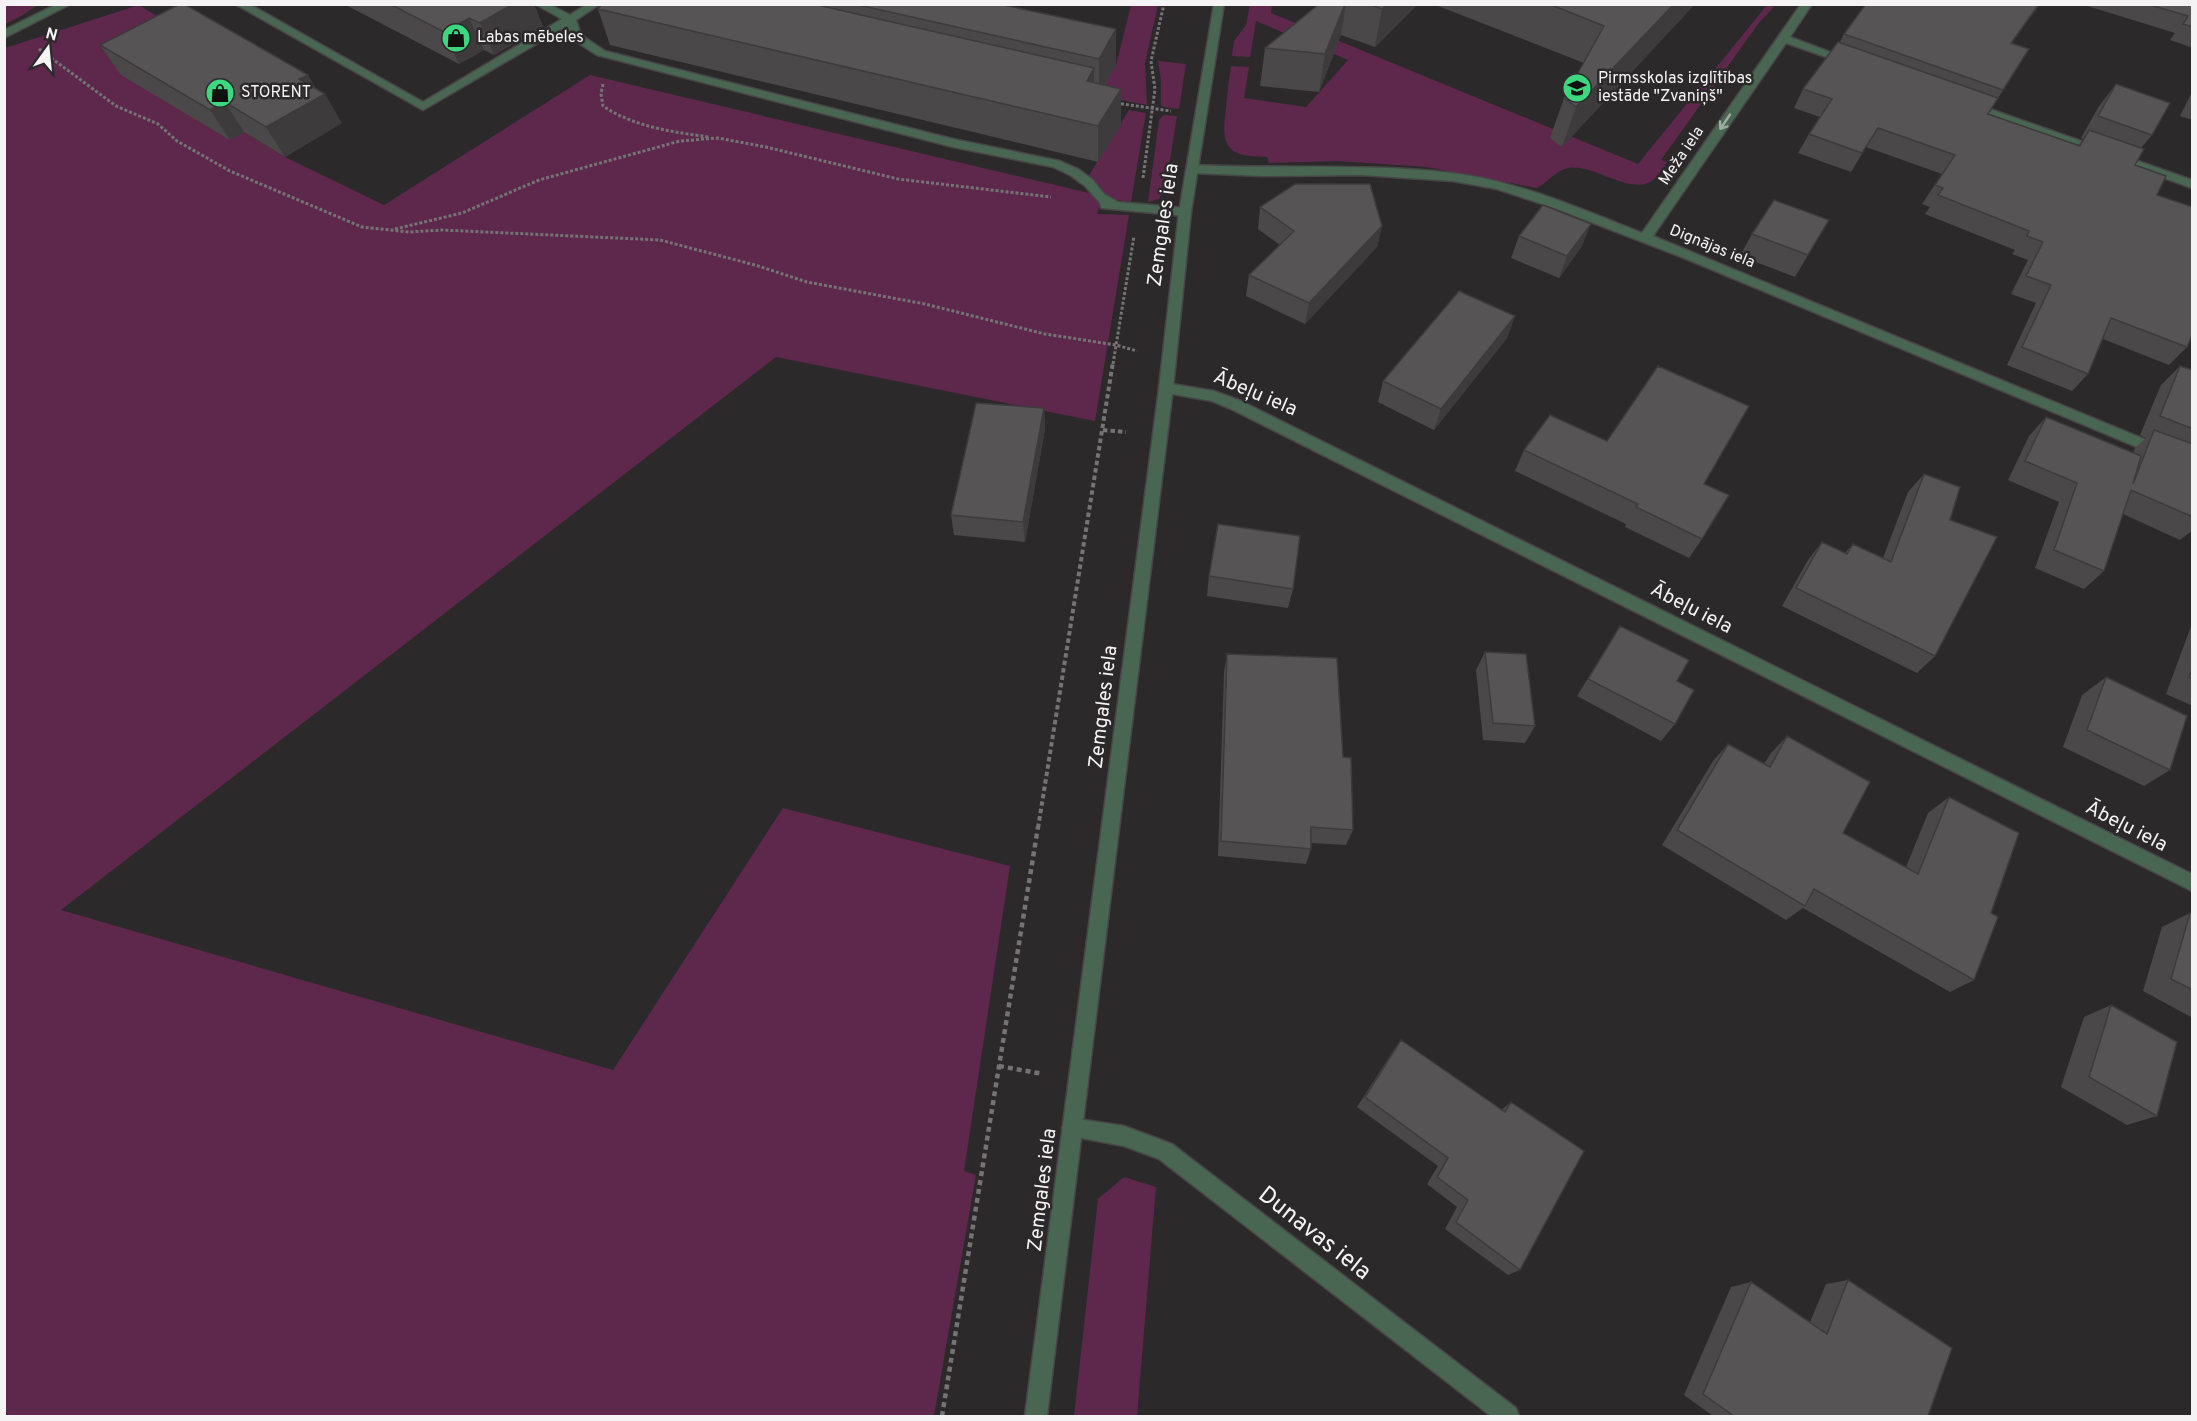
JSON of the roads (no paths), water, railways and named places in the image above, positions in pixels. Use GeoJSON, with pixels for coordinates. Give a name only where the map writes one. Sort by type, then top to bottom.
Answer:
{"type":"FeatureCollection","features":[{"type":"Feature","properties":{"kind":"street"},"geometry":{"type":"LineString","coordinates":[[10,32],[66,4]]}},
{"type":"Feature","properties":{"kind":"street"},"geometry":{"type":"LineString","coordinates":[[240,4],[423,107],[595,4]]}},
{"type":"Feature","properties":{"kind":"street"},"geometry":{"type":"LineString","coordinates":[[540,4],[570,19],[576,37],[601,53],[953,142],[1056,164],[1074,172],[1089,183],[1100,197],[1114,205]]}},
{"type":"Feature","properties":{"kind":"street","name":"Zemgales iela"},"geometry":{"type":"LineString","coordinates":[[1035,1416],[1167,388],[1185,212],[1219,4]]}},
{"type":"Feature","properties":{"kind":"street","name":"Meža iela"},"geometry":{"type":"LineString","coordinates":[[1645,238],[1807,4]]}},
{"type":"Feature","properties":{"kind":"street"},"geometry":{"type":"LineString","coordinates":[[1783,38],[1860,66]]}},
{"type":"Feature","properties":{"kind":"street"},"geometry":{"type":"LineString","coordinates":[[1960,101],[2193,184]]}},
{"type":"Feature","properties":{"kind":"street","name":"Dignājas iela"},"geometry":{"type":"LineString","coordinates":[[1193,169],[1261,172],[1362,171],[1453,177],[1510,189],[1645,238],[2193,465]]}},
{"type":"Feature","properties":{"kind":"street"},"geometry":{"type":"LineString","coordinates":[[1100,204],[1185,212]]}},
{"type":"Feature","properties":{"kind":"street","name":"Ābeļu iela"},"geometry":{"type":"LineString","coordinates":[[1167,388],[1214,396],[1236,405],[2193,883]]}},
{"type":"Feature","properties":{"kind":"street","name":"Dunavas iela"},"geometry":{"type":"LineString","coordinates":[[1072,1128],[1124,1136],[1165,1151],[1508,1416]]}},
{"type":"Feature","properties":{"kind":"place","name":"Labas mēbeles"},"geometry":{"type":"Point","coordinates":[456,38]}},
{"type":"Feature","properties":{"kind":"place","name":"Pirmsskolas izglītības iestāde \"Zvaniņš\""},"geometry":{"type":"Point","coordinates":[1577,88]}},
{"type":"Feature","properties":{"kind":"place","name":"STORENT"},"geometry":{"type":"Point","coordinates":[220,93]}}]}
